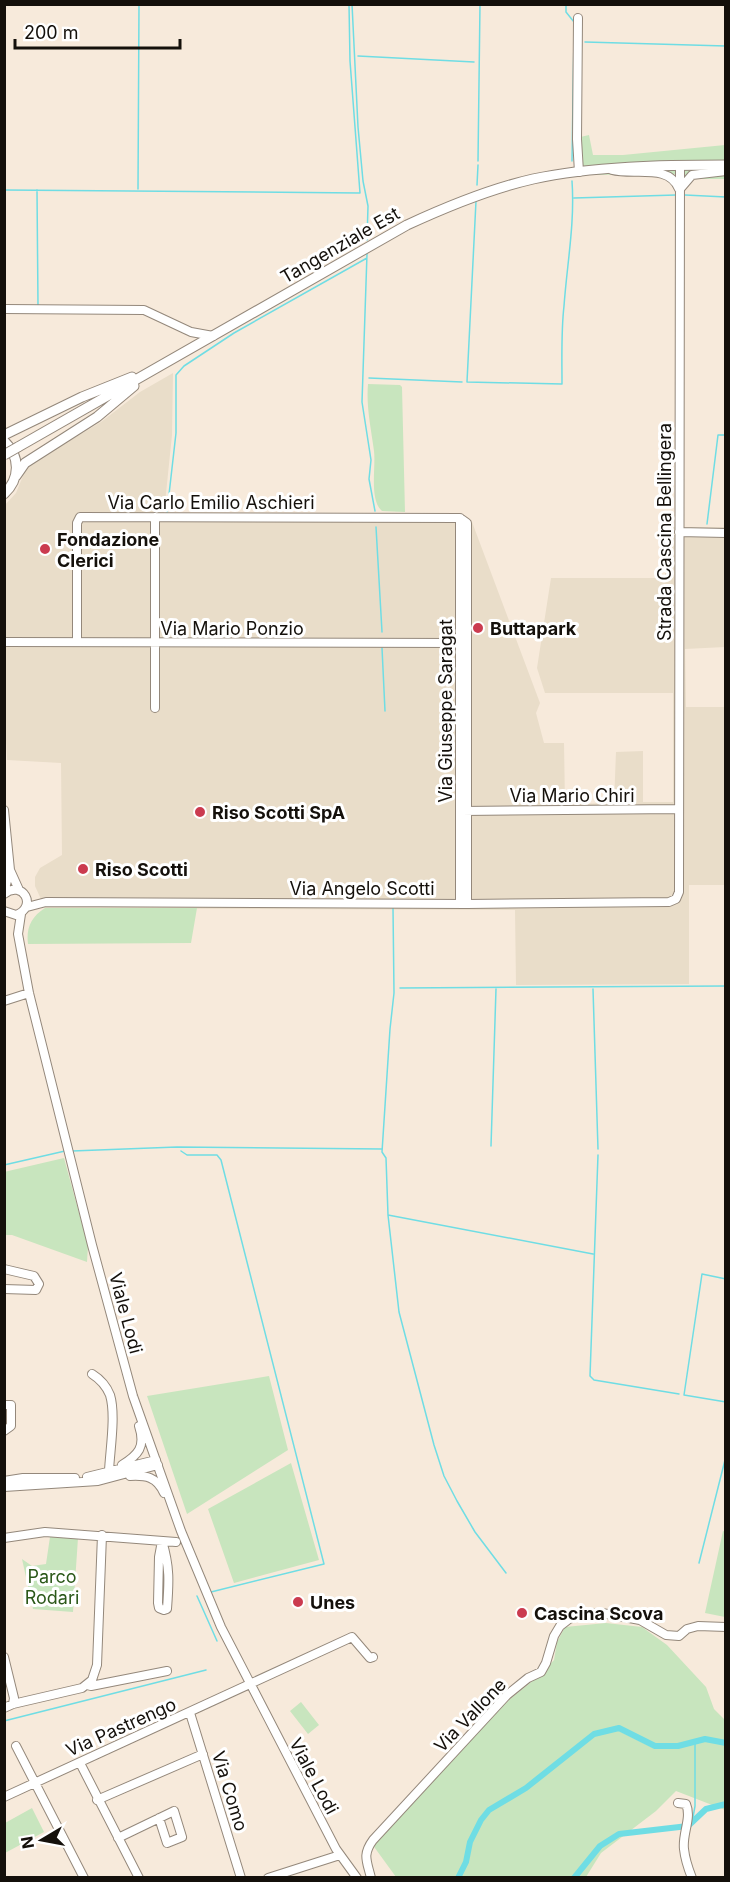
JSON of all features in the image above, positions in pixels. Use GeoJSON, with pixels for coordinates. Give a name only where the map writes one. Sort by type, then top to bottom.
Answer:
{"type":"FeatureCollection","features":[{"type":"Feature","properties":{"kind":"main road","name":"Tangenziale Est"},"geometry":{"type":"LineString","coordinates":[[4,455],[407,225],[453,204],[533,179],[579,172],[680,165],[726,165]]}},
{"type":"Feature","properties":{"kind":"main road"},"geometry":{"type":"LineString","coordinates":[[4,435],[82,397],[135,376],[146,374]]}},
{"type":"Feature","properties":{"kind":"main road"},"geometry":{"type":"LineString","coordinates":[[5,494],[25,463],[97,417],[146,374]]}},
{"type":"Feature","properties":{"kind":"main road"},"geometry":{"type":"LineString","coordinates":[[4,441],[14,453],[16,476]]}},
{"type":"Feature","properties":{"kind":"street"},"geometry":{"type":"LineString","coordinates":[[578,18],[579,172]]}},
{"type":"Feature","properties":{"kind":"street","name":"Strada Cascina Bellingera"},"geometry":{"type":"LineString","coordinates":[[676,899],[680,892],[680,165]]}},
{"type":"Feature","properties":{"kind":"street"},"geometry":{"type":"LineString","coordinates":[[610,170],[621,173],[661,172],[670,176],[680,190],[692,175],[726,171]]}},
{"type":"Feature","properties":{"kind":"street"},"geometry":{"type":"LineString","coordinates":[[4,309],[144,310],[155,313],[191,332],[214,336]]}},
{"type":"Feature","properties":{"kind":"street"},"geometry":{"type":"LineString","coordinates":[[191,332],[196,341],[195,347]]}},
{"type":"Feature","properties":{"kind":"street","name":"Via Carlo Emilio Aschieri"},"geometry":{"type":"LineString","coordinates":[[78,641],[78,519],[80,517],[463,521]]}},
{"type":"Feature","properties":{"kind":"street"},"geometry":{"type":"LineString","coordinates":[[155,517],[155,708]]}},
{"type":"Feature","properties":{"kind":"street","name":"Via Giuseppe Saragat"},"geometry":{"type":"LineString","coordinates":[[463,521],[460,643],[463,811]]}},
{"type":"Feature","properties":{"kind":"street","name":"Via Giuseppe Saragat"},"geometry":{"type":"LineString","coordinates":[[463,521],[463,904]]}},
{"type":"Feature","properties":{"kind":"street"},"geometry":{"type":"LineString","coordinates":[[679,532],[726,533]]}},
{"type":"Feature","properties":{"kind":"street","name":"Via Mario Ponzio"},"geometry":{"type":"LineString","coordinates":[[4,642],[460,643]]}},
{"type":"Feature","properties":{"kind":"street","name":"Via Mario Chiri"},"geometry":{"type":"LineString","coordinates":[[463,811],[679,809]]}},
{"type":"Feature","properties":{"kind":"street"},"geometry":{"type":"LineString","coordinates":[[4,810],[10,870],[4,893]]}},
{"type":"Feature","properties":{"kind":"street"},"geometry":{"type":"LineString","coordinates":[[10,870],[22,892]]}},
{"type":"Feature","properties":{"kind":"street"},"geometry":{"type":"LineString","coordinates":[[4,893],[11,889],[22,892]]}},
{"type":"Feature","properties":{"kind":"street","name":"Via Angelo Scotti"},"geometry":{"type":"LineString","coordinates":[[22,892],[46,902]]}},
{"type":"Feature","properties":{"kind":"street","name":"Viale Lodi"},"geometry":{"type":"LineString","coordinates":[[18,934],[24,910],[22,892]]}},
{"type":"Feature","properties":{"kind":"street","name":"Via Angelo Scotti"},"geometry":{"type":"LineString","coordinates":[[6,912],[12,915],[46,902],[463,904],[669,902],[676,899]]}},
{"type":"Feature","properties":{"kind":"street","name":"Viale Lodi"},"geometry":{"type":"LineString","coordinates":[[6,912],[18,934],[29,993],[92,1245],[133,1396],[181,1530],[221,1627],[250,1685],[340,1855],[357,1878]]}},
{"type":"Feature","properties":{"kind":"street"},"geometry":{"type":"LineString","coordinates":[[4,1001],[29,993]]}},
{"type":"Feature","properties":{"kind":"street"},"geometry":{"type":"LineString","coordinates":[[4,1269],[34,1276],[38,1279],[39,1284],[36,1290],[4,1289]]}},
{"type":"Feature","properties":{"kind":"street"},"geometry":{"type":"LineString","coordinates":[[92,1374],[102,1382],[110,1394],[114,1473]]}},
{"type":"Feature","properties":{"kind":"street"},"geometry":{"type":"LineString","coordinates":[[114,1473],[137,1455],[141,1445],[141,1433],[133,1396]]}},
{"type":"Feature","properties":{"kind":"street"},"geometry":{"type":"LineString","coordinates":[[4,1405],[11,1406],[11,1426],[4,1431]]}},
{"type":"Feature","properties":{"kind":"street"},"geometry":{"type":"LineString","coordinates":[[4,1487],[69,1484],[157,1462]]}},
{"type":"Feature","properties":{"kind":"street"},"geometry":{"type":"LineString","coordinates":[[4,1481],[23,1478],[67,1479],[114,1473],[151,1477],[161,1486],[181,1530]]}},
{"type":"Feature","properties":{"kind":"street"},"geometry":{"type":"LineString","coordinates":[[4,1538],[45,1533],[102,1535],[177,1542]]}},
{"type":"Feature","properties":{"kind":"street"},"geometry":{"type":"LineString","coordinates":[[4,1708],[76,1690],[87,1685],[96,1672],[102,1535]]}},
{"type":"Feature","properties":{"kind":"street"},"geometry":{"type":"LineString","coordinates":[[162,1541],[169,1563],[167,1609],[164,1610],[159,1608],[158,1603],[159,1557],[162,1541]]}},
{"type":"Feature","properties":{"kind":"street","name":"Via Vallone"},"geometry":{"type":"LineString","coordinates":[[372,1878],[365,1856],[373,1840],[507,1695],[528,1678],[541,1672],[554,1636],[568,1618],[582,1614],[602,1613],[640,1620],[666,1635],[679,1636],[687,1629],[698,1626],[726,1627]]}},
{"type":"Feature","properties":{"kind":"street"},"geometry":{"type":"LineString","coordinates":[[250,1685],[258,1679],[352,1637],[370,1658],[373,1658]]}},
{"type":"Feature","properties":{"kind":"street"},"geometry":{"type":"LineString","coordinates":[[4,1657],[14,1698],[13,1704]]}},
{"type":"Feature","properties":{"kind":"street"},"geometry":{"type":"LineString","coordinates":[[87,1685],[92,1686],[167,1671]]}},
{"type":"Feature","properties":{"kind":"street"},"geometry":{"type":"LineString","coordinates":[[96,1672],[115,1681]]}},
{"type":"Feature","properties":{"kind":"street","name":"Via Pastrengo"},"geometry":{"type":"LineString","coordinates":[[4,1797],[250,1685]]}},
{"type":"Feature","properties":{"kind":"street","name":"Via Como"},"geometry":{"type":"LineString","coordinates":[[190,1713],[241,1878]]}},
{"type":"Feature","properties":{"kind":"street"},"geometry":{"type":"LineString","coordinates":[[16,1746],[84,1878]]}},
{"type":"Feature","properties":{"kind":"street"},"geometry":{"type":"LineString","coordinates":[[97,1800],[203,1754]]}},
{"type":"Feature","properties":{"kind":"street"},"geometry":{"type":"LineString","coordinates":[[80,1763],[139,1878]]}},
{"type":"Feature","properties":{"kind":"street"},"geometry":{"type":"LineString","coordinates":[[678,1803],[686,1804],[689,1811],[683,1847],[692,1878]]}},
{"type":"Feature","properties":{"kind":"street"},"geometry":{"type":"LineString","coordinates":[[118,1838],[159,1818]]}},
{"type":"Feature","properties":{"kind":"street"},"geometry":{"type":"LineString","coordinates":[[268,1878],[340,1855]]}},
{"type":"Feature","properties":{"kind":"shaded area"},"geometry":{"type":"Polygon","coordinates":[[[173,373],[172,435],[164,513],[460,514],[472,522],[540,703],[536,713],[544,743],[564,743],[565,804],[614,803],[616,752],[643,751],[643,802],[673,802],[673,693],[545,693],[537,668],[551,578],[665,578],[665,527],[725,527],[725,647],[685,649],[686,707],[726,707],[725,885],[689,885],[689,984],[516,985],[515,910],[45,908],[35,886],[35,877],[40,868],[62,855],[61,763],[7,760],[4,701],[4,506],[16,493],[27,466],[101,422],[140,392],[173,373]]]}},
{"type":"Feature","properties":{"kind":"green space"},"geometry":{"type":"Polygon","coordinates":[[[589,135],[593,155],[623,155],[725,145],[725,179],[700,179],[678,174],[578,175],[576,138],[589,135]]]}},
{"type":"Feature","properties":{"kind":"green space"},"geometry":{"type":"Polygon","coordinates":[[[368,384],[400,385],[402,387],[405,512],[382,511],[378,506],[374,491],[374,451],[368,409],[368,384]]]}},
{"type":"Feature","properties":{"kind":"green space"},"geometry":{"type":"Polygon","coordinates":[[[45,908],[197,908],[191,943],[28,944],[31,923],[36,915],[45,908]]]}},
{"type":"Feature","properties":{"kind":"green space"},"geometry":{"type":"Polygon","coordinates":[[[64,1158],[88,1246],[87,1262],[12,1235],[5,1235],[4,1172],[64,1158]]]}},
{"type":"Feature","properties":{"kind":"green space"},"geometry":{"type":"Polygon","coordinates":[[[269,1376],[288,1450],[187,1514],[147,1396],[269,1376]]]}},
{"type":"Feature","properties":{"kind":"green space"},"geometry":{"type":"Polygon","coordinates":[[[291,1463],[319,1560],[234,1583],[208,1509],[291,1463]]]}},
{"type":"Feature","properties":{"kind":"green space"},"geometry":{"type":"Polygon","coordinates":[[[723,1531],[726,1532],[725,1617],[705,1613],[723,1531]]]}},
{"type":"Feature","properties":{"kind":"green space","name":"Parco Rodari"},"geometry":{"type":"Polygon","coordinates":[[[50,1537],[78,1538],[73,1612],[33,1609],[22,1559],[32,1566],[46,1564],[50,1537]]]}},
{"type":"Feature","properties":{"kind":"green space"},"geometry":{"type":"Polygon","coordinates":[[[606,1623],[642,1627],[667,1645],[706,1687],[714,1709],[725,1720],[725,1810],[676,1791],[656,1811],[601,1853],[586,1877],[396,1877],[372,1844],[510,1699],[540,1675],[554,1660],[557,1642],[565,1627],[606,1623]]]}},
{"type":"Feature","properties":{"kind":"green space"},"geometry":{"type":"Polygon","coordinates":[[[301,1702],[319,1725],[308,1734],[290,1711],[301,1702]]]}},
{"type":"Feature","properties":{"kind":"green space"},"geometry":{"type":"Polygon","coordinates":[[[32,1808],[44,1832],[5,1853],[5,1823],[32,1808]]]}},
{"type":"Feature","properties":{"kind":"waterway"},"geometry":{"type":"LineString","coordinates":[[138,189],[139,4]]}},
{"type":"Feature","properties":{"kind":"waterway"},"geometry":{"type":"LineString","coordinates":[[4,190],[360,193],[350,61],[349,4]]}},
{"type":"Feature","properties":{"kind":"waterway"},"geometry":{"type":"LineString","coordinates":[[352,4],[358,127],[363,181],[368,206],[367,240]]}},
{"type":"Feature","properties":{"kind":"waterway"},"geometry":{"type":"LineString","coordinates":[[478,161],[480,4]]}},
{"type":"Feature","properties":{"kind":"waterway"},"geometry":{"type":"LineString","coordinates":[[566,4],[566,12],[574,22]]}},
{"type":"Feature","properties":{"kind":"waterway"},"geometry":{"type":"LineString","coordinates":[[572,161],[574,36]]}},
{"type":"Feature","properties":{"kind":"waterway"},"geometry":{"type":"LineString","coordinates":[[585,42],[726,46]]}},
{"type":"Feature","properties":{"kind":"waterway"},"geometry":{"type":"LineString","coordinates":[[358,56],[474,62]]}},
{"type":"Feature","properties":{"kind":"waterway"},"geometry":{"type":"LineString","coordinates":[[477,185],[478,165]]}},
{"type":"Feature","properties":{"kind":"waterway"},"geometry":{"type":"LineString","coordinates":[[476,201],[467,382],[562,384],[562,326],[572,228],[572,181]]}},
{"type":"Feature","properties":{"kind":"waterway"},"geometry":{"type":"LineString","coordinates":[[37,190],[38,305]]}},
{"type":"Feature","properties":{"kind":"waterway"},"geometry":{"type":"LineString","coordinates":[[574,198],[676,195]]}},
{"type":"Feature","properties":{"kind":"waterway"},"geometry":{"type":"LineString","coordinates":[[685,195],[726,197]]}},
{"type":"Feature","properties":{"kind":"waterway"},"geometry":{"type":"LineString","coordinates":[[367,254],[362,402],[371,460],[369,479],[375,511]]}},
{"type":"Feature","properties":{"kind":"waterway"},"geometry":{"type":"LineString","coordinates":[[167,512],[176,433],[176,375],[184,366],[234,333],[367,258]]}},
{"type":"Feature","properties":{"kind":"waterway"},"geometry":{"type":"LineString","coordinates":[[4,313],[38,313]]}},
{"type":"Feature","properties":{"kind":"waterway"},"geometry":{"type":"LineString","coordinates":[[369,378],[462,382]]}},
{"type":"Feature","properties":{"kind":"waterway"},"geometry":{"type":"LineString","coordinates":[[707,524],[718,435],[726,435]]}},
{"type":"Feature","properties":{"kind":"waterway"},"geometry":{"type":"LineString","coordinates":[[376,527],[382,632]]}},
{"type":"Feature","properties":{"kind":"waterway"},"geometry":{"type":"LineString","coordinates":[[382,648],[385,711]]}},
{"type":"Feature","properties":{"kind":"waterway"},"geometry":{"type":"LineString","coordinates":[[394,879],[394,898]]}},
{"type":"Feature","properties":{"kind":"waterway"},"geometry":{"type":"LineString","coordinates":[[393,908],[394,993],[382,1152],[386,1158],[388,1215],[399,1312],[444,1476],[475,1532],[506,1573]]}},
{"type":"Feature","properties":{"kind":"waterway"},"geometry":{"type":"LineString","coordinates":[[400,988],[726,986]]}},
{"type":"Feature","properties":{"kind":"waterway"},"geometry":{"type":"LineString","coordinates":[[491,1146],[496,989]]}},
{"type":"Feature","properties":{"kind":"waterway"},"geometry":{"type":"LineString","coordinates":[[593,989],[598,1149]]}},
{"type":"Feature","properties":{"kind":"waterway"},"geometry":{"type":"LineString","coordinates":[[72,1151],[177,1147],[382,1149]]}},
{"type":"Feature","properties":{"kind":"waterway"},"geometry":{"type":"LineString","coordinates":[[4,1165],[65,1151]]}},
{"type":"Feature","properties":{"kind":"waterway"},"geometry":{"type":"LineString","coordinates":[[181,1151],[187,1155],[217,1155],[221,1160],[324,1564],[211,1592]]}},
{"type":"Feature","properties":{"kind":"waterway"},"geometry":{"type":"LineString","coordinates":[[598,1155],[590,1376],[594,1380],[679,1394]]}},
{"type":"Feature","properties":{"kind":"waterway"},"geometry":{"type":"LineString","coordinates":[[388,1215],[593,1254]]}},
{"type":"Feature","properties":{"kind":"waterway"},"geometry":{"type":"LineString","coordinates":[[726,1279],[702,1274],[684,1395],[726,1402]]}},
{"type":"Feature","properties":{"kind":"waterway"},"geometry":{"type":"LineString","coordinates":[[699,1563],[726,1456]]}},
{"type":"Feature","properties":{"kind":"waterway"},"geometry":{"type":"LineString","coordinates":[[197,1596],[217,1641]]}},
{"type":"Feature","properties":{"kind":"waterway"},"geometry":{"type":"LineString","coordinates":[[4,1721],[206,1670]]}},
{"type":"Feature","properties":{"kind":"waterway"},"geometry":{"type":"LineString","coordinates":[[458,1878],[466,1862],[470,1842],[489,1810],[526,1788],[594,1734],[619,1728],[655,1746],[678,1746],[705,1739],[726,1743]]}},
{"type":"Feature","properties":{"kind":"waterway"},"geometry":{"type":"LineString","coordinates":[[692,1823],[695,1806],[695,1742]]}},
{"type":"Feature","properties":{"kind":"waterway"},"geometry":{"type":"LineString","coordinates":[[574,1878],[600,1846],[619,1834],[688,1826],[706,1809],[726,1804]]}},
{"type":"Feature","properties":{"kind":"place","name":"Fondazione Clerici"},"geometry":{"type":"Point","coordinates":[45,549]}},
{"type":"Feature","properties":{"kind":"place","name":"Buttapark"},"geometry":{"type":"Point","coordinates":[478,628]}},
{"type":"Feature","properties":{"kind":"place","name":"Riso Scotti SpA"},"geometry":{"type":"Point","coordinates":[200,812]}},
{"type":"Feature","properties":{"kind":"place","name":"Riso Scotti"},"geometry":{"type":"Point","coordinates":[83,869]}},
{"type":"Feature","properties":{"kind":"place","name":"Unes"},"geometry":{"type":"Point","coordinates":[298,1602]}},
{"type":"Feature","properties":{"kind":"place","name":"Cascina Scova"},"geometry":{"type":"Point","coordinates":[522,1613]}}]}
